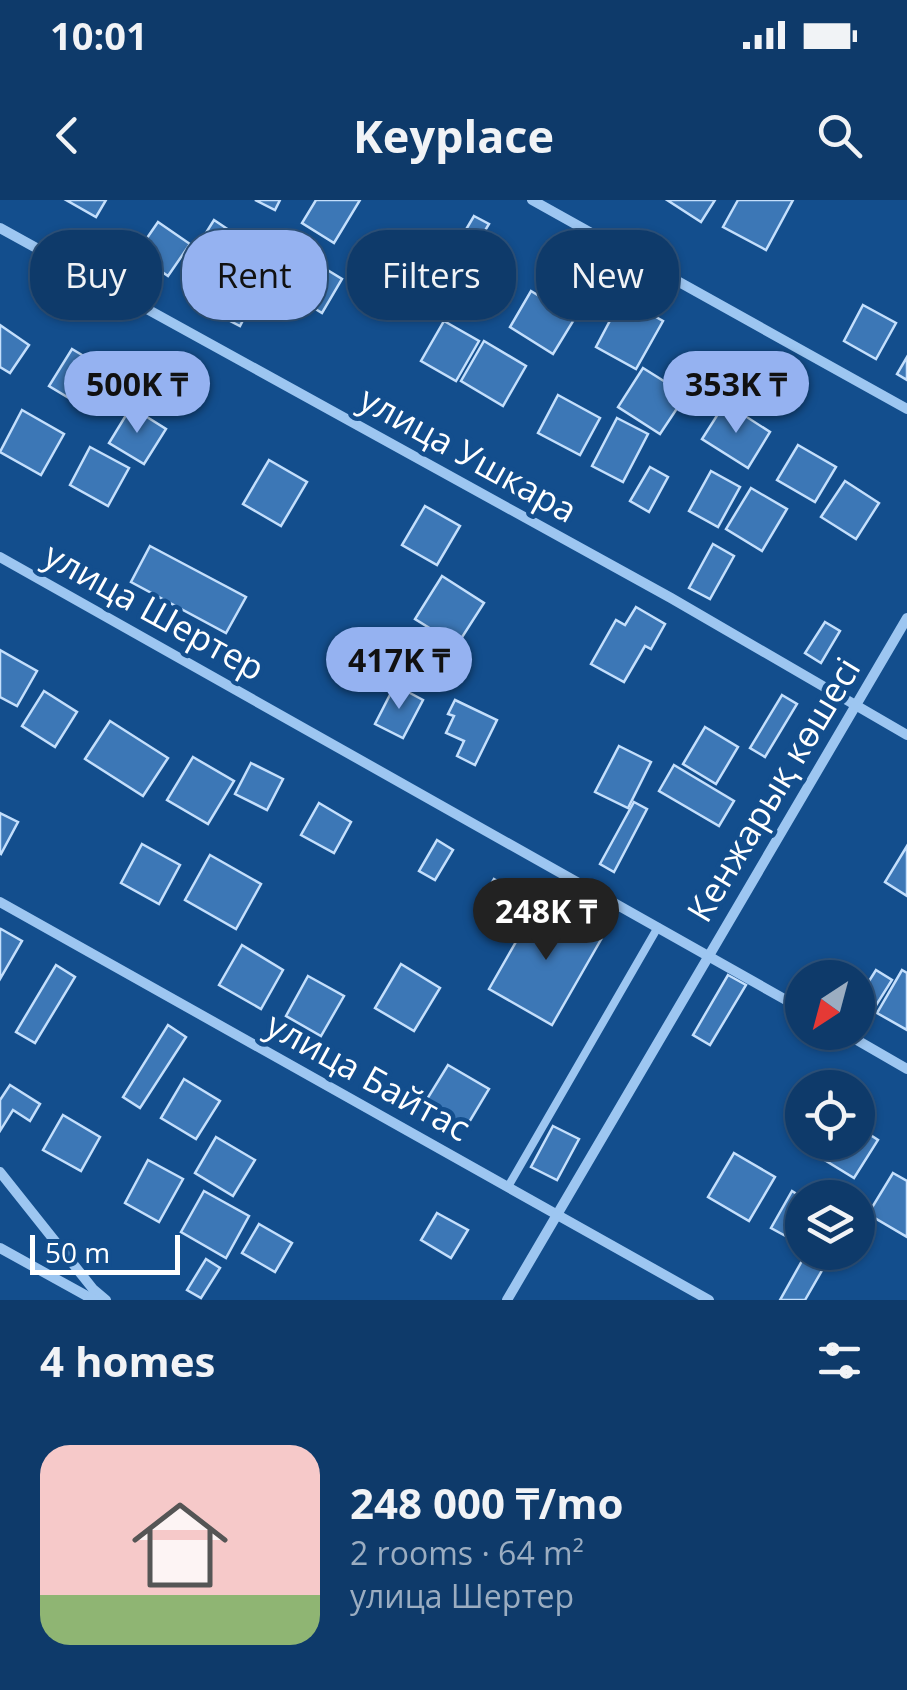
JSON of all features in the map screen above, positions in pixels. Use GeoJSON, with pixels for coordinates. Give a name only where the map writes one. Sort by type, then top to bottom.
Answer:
{"type":"FeatureCollection","features":[{"type":"Feature","properties":{"kind":"street"},"geometry":{"type":"LineString","coordinates":[[532,200],[907,410]]}},
{"type":"Feature","properties":{"kind":"street","name":"улица Ушкара"},"geometry":{"type":"LineString","coordinates":[[0,228],[670,598],[907,735]]}},
{"type":"Feature","properties":{"kind":"street","name":"улица Шертер"},"geometry":{"type":"LineString","coordinates":[[0,557],[785,999]]}},
{"type":"Feature","properties":{"kind":"street","name":"Кенжарық көшесі"},"geometry":{"type":"LineString","coordinates":[[507,1300],[907,618]]}},
{"type":"Feature","properties":{"kind":"street","name":"улица Байтас"},"geometry":{"type":"LineString","coordinates":[[0,902],[709,1300]]}},
{"type":"Feature","properties":{"kind":"street"},"geometry":{"type":"LineString","coordinates":[[874,1050],[907,1069]]}},
{"type":"Feature","properties":{"kind":"street"},"geometry":{"type":"LineString","coordinates":[[0,1172],[93,1290],[106,1300]]}},
{"type":"Feature","properties":{"kind":"street"},"geometry":{"type":"LineString","coordinates":[[0,1248],[94,1300]]}},
{"type":"Feature","properties":{"kind":"lane"},"geometry":{"type":"LineString","coordinates":[[509,1185],[658,927]]}},
{"type":"Feature","properties":{"kind":"building"},"geometry":{"type":"Polygon","coordinates":[[[66,200],[106,200],[96,217],[66,200]]]}},
{"type":"Feature","properties":{"kind":"building"},"geometry":{"type":"Polygon","coordinates":[[[255,200],[280,200],[275,210],[255,200]]]}},
{"type":"Feature","properties":{"kind":"building"},"geometry":{"type":"Polygon","coordinates":[[[316,200],[360,200],[334,243],[327,239],[327,230],[313,230],[302,223],[316,200]]]}},
{"type":"Feature","properties":{"kind":"building"},"geometry":{"type":"Polygon","coordinates":[[[667,200],[715,200],[701,222],[667,200]]]}},
{"type":"Feature","properties":{"kind":"building"},"geometry":{"type":"Polygon","coordinates":[[[738,200],[793,200],[766,250],[723,227],[738,200]]]}},
{"type":"Feature","properties":{"kind":"building"},"geometry":{"type":"Polygon","coordinates":[[[474,216],[489,224],[485,230],[466,230],[474,216]]]}},
{"type":"Feature","properties":{"kind":"building"},"geometry":{"type":"Polygon","coordinates":[[[214,220],[229,230],[208,230],[214,220]]]}},
{"type":"Feature","properties":{"kind":"building"},"geometry":{"type":"Polygon","coordinates":[[[158,222],[182,238],[182,256],[168,276],[162,272],[162,230],[152,230],[158,222]]]}},
{"type":"Feature","properties":{"kind":"building"},"geometry":{"type":"Polygon","coordinates":[[[327,270],[342,279],[327,304],[327,270]]]}},
{"type":"Feature","properties":{"kind":"building"},"geometry":{"type":"Polygon","coordinates":[[[531,291],[536,294],[536,320],[574,320],[553,354],[510,327],[531,291]]]}},
{"type":"Feature","properties":{"kind":"building"},"geometry":{"type":"Polygon","coordinates":[[[863,305],[896,323],[876,359],[844,341],[863,305]]]}},
{"type":"Feature","properties":{"kind":"building"},"geometry":{"type":"Polygon","coordinates":[[[610,320],[663,321],[636,369],[596,347],[610,320]]]}},
{"type":"Feature","properties":{"kind":"building"},"geometry":{"type":"Polygon","coordinates":[[[444,321],[479,341],[456,381],[421,361],[444,321]]]}},
{"type":"Feature","properties":{"kind":"building"},"geometry":{"type":"Polygon","coordinates":[[[0,325],[29,345],[10,373],[0,367],[0,325]]]}},
{"type":"Feature","properties":{"kind":"building"},"geometry":{"type":"Polygon","coordinates":[[[484,341],[526,366],[503,406],[461,381],[484,341]]]}},
{"type":"Feature","properties":{"kind":"building"},"geometry":{"type":"Polygon","coordinates":[[[72,349],[117,376],[94,413],[49,386],[72,349]]]}},
{"type":"Feature","properties":{"kind":"building"},"geometry":{"type":"Polygon","coordinates":[[[907,357],[907,380],[897,374],[907,357]]]}},
{"type":"Feature","properties":{"kind":"building"},"geometry":{"type":"Polygon","coordinates":[[[643,368],[686,395],[660,434],[618,407],[643,368]]]}},
{"type":"Feature","properties":{"kind":"building"},"geometry":{"type":"Polygon","coordinates":[[[558,395],[600,418],[580,455],[538,433],[558,395]]]}},
{"type":"Feature","properties":{"kind":"building"},"geometry":{"type":"Polygon","coordinates":[[[725,403],[770,432],[748,468],[702,439],[725,403]]]}},
{"type":"Feature","properties":{"kind":"building"},"geometry":{"type":"Polygon","coordinates":[[[131,407],[166,429],[144,464],[109,443],[131,407]]]}},
{"type":"Feature","properties":{"kind":"building"},"geometry":{"type":"Polygon","coordinates":[[[22,410],[64,434],[41,475],[0,452],[22,410]]]}},
{"type":"Feature","properties":{"kind":"building"},"geometry":{"type":"Polygon","coordinates":[[[617,418],[648,434],[623,482],[592,466],[617,418]]]}},
{"type":"Feature","properties":{"kind":"building"},"geometry":{"type":"Polygon","coordinates":[[[798,445],[836,467],[815,502],[777,480],[798,445]]]}},
{"type":"Feature","properties":{"kind":"building"},"geometry":{"type":"Polygon","coordinates":[[[90,447],[129,468],[108,506],[70,485],[90,447]]]}},
{"type":"Feature","properties":{"kind":"building"},"geometry":{"type":"Polygon","coordinates":[[[269,460],[307,482],[281,526],[243,504],[269,460]]]}},
{"type":"Feature","properties":{"kind":"building"},"geometry":{"type":"Polygon","coordinates":[[[650,467],[668,477],[649,512],[630,501],[650,467]]]}},
{"type":"Feature","properties":{"kind":"building"},"geometry":{"type":"Polygon","coordinates":[[[711,471],[740,487],[718,527],[689,511],[711,471]]]}},
{"type":"Feature","properties":{"kind":"building"},"geometry":{"type":"Polygon","coordinates":[[[845,481],[879,503],[856,539],[821,517],[845,481]]]}},
{"type":"Feature","properties":{"kind":"building"},"geometry":{"type":"Polygon","coordinates":[[[751,488],[787,509],[762,551],[726,529],[751,488]]]}},
{"type":"Feature","properties":{"kind":"building"},"geometry":{"type":"Polygon","coordinates":[[[425,506],[460,526],[437,565],[402,545],[425,506]]]}},
{"type":"Feature","properties":{"kind":"building"},"geometry":{"type":"Polygon","coordinates":[[[713,544],[734,556],[710,599],[689,588],[713,544]]]}},
{"type":"Feature","properties":{"kind":"building"},"geometry":{"type":"Polygon","coordinates":[[[150,546],[246,597],[226,633],[131,582],[150,546]]]}},
{"type":"Feature","properties":{"kind":"building"},"geometry":{"type":"Polygon","coordinates":[[[442,576],[484,603],[457,645],[415,619],[442,576]]]}},
{"type":"Feature","properties":{"kind":"building"},"geometry":{"type":"Polygon","coordinates":[[[636,607],[665,624],[651,649],[645,646],[624,682],[591,664],[616,620],[625,625],[636,607]]]}},
{"type":"Feature","properties":{"kind":"building"},"geometry":{"type":"Polygon","coordinates":[[[825,622],[840,631],[821,663],[805,653],[825,622]]]}},
{"type":"Feature","properties":{"kind":"building"},"geometry":{"type":"Polygon","coordinates":[[[0,650],[37,671],[17,706],[0,697],[0,650]]]}},
{"type":"Feature","properties":{"kind":"building"},"geometry":{"type":"Polygon","coordinates":[[[395,685],[423,700],[403,738],[375,724],[395,685]]]}},
{"type":"Feature","properties":{"kind":"building"},"geometry":{"type":"Polygon","coordinates":[[[44,691],[77,712],[55,747],[22,726],[44,691]]]}},
{"type":"Feature","properties":{"kind":"building"},"geometry":{"type":"Polygon","coordinates":[[[782,695],[797,704],[765,757],[750,748],[782,695]]]}},
{"type":"Feature","properties":{"kind":"building"},"geometry":{"type":"Polygon","coordinates":[[[455,700],[497,720],[475,765],[457,756],[464,741],[446,733],[454,716],[448,714],[455,700]]]}},
{"type":"Feature","properties":{"kind":"building"},"geometry":{"type":"Polygon","coordinates":[[[110,721],[168,758],[143,796],[85,759],[110,721]]]}},
{"type":"Feature","properties":{"kind":"building"},"geometry":{"type":"Polygon","coordinates":[[[705,727],[738,747],[716,784],[683,764],[705,727]]]}},
{"type":"Feature","properties":{"kind":"building"},"geometry":{"type":"Polygon","coordinates":[[[619,746],[651,762],[628,808],[595,792],[619,746]]]}},
{"type":"Feature","properties":{"kind":"building"},"geometry":{"type":"Polygon","coordinates":[[[193,757],[234,781],[208,824],[167,800],[193,757]]]}},
{"type":"Feature","properties":{"kind":"building"},"geometry":{"type":"Polygon","coordinates":[[[251,763],[283,779],[267,810],[235,794],[251,763]]]}},
{"type":"Feature","properties":{"kind":"building"},"geometry":{"type":"Polygon","coordinates":[[[674,765],[734,801],[719,826],[659,791],[674,765]]]}},
{"type":"Feature","properties":{"kind":"building"},"geometry":{"type":"Polygon","coordinates":[[[634,802],[647,809],[614,872],[600,864],[634,802]]]}},
{"type":"Feature","properties":{"kind":"building"},"geometry":{"type":"Polygon","coordinates":[[[319,803],[351,822],[334,853],[301,835],[319,803]]]}},
{"type":"Feature","properties":{"kind":"building"},"geometry":{"type":"Polygon","coordinates":[[[0,813],[18,822],[1,854],[0,853],[0,813]]]}},
{"type":"Feature","properties":{"kind":"building"},"geometry":{"type":"Polygon","coordinates":[[[437,840],[453,850],[435,880],[419,871],[437,840]]]}},
{"type":"Feature","properties":{"kind":"building"},"geometry":{"type":"Polygon","coordinates":[[[142,844],[180,865],[159,904],[121,883],[142,844]]]}},
{"type":"Feature","properties":{"kind":"building"},"geometry":{"type":"Polygon","coordinates":[[[907,846],[907,896],[885,882],[907,846]]]}},
{"type":"Feature","properties":{"kind":"building"},"geometry":{"type":"Polygon","coordinates":[[[210,855],[261,884],[236,929],[185,900],[210,855]]]}},
{"type":"Feature","properties":{"kind":"building"},"geometry":{"type":"Polygon","coordinates":[[[494,879],[524,896],[512,916],[482,899],[494,879]]]}},
{"type":"Feature","properties":{"kind":"building"},"geometry":{"type":"Polygon","coordinates":[[[540,900],[603,936],[552,1025],[489,989],[540,900]]]}},
{"type":"Feature","properties":{"kind":"building"},"geometry":{"type":"Polygon","coordinates":[[[0,931],[22,941],[0,979],[0,931]]]}},
{"type":"Feature","properties":{"kind":"building"},"geometry":{"type":"Polygon","coordinates":[[[242,945],[283,970],[261,1009],[219,985],[242,945]]]}},
{"type":"Feature","properties":{"kind":"building"},"geometry":{"type":"Polygon","coordinates":[[[401,964],[440,988],[414,1031],[375,1008],[401,964]]]}},
{"type":"Feature","properties":{"kind":"building"},"geometry":{"type":"Polygon","coordinates":[[[56,965],[75,977],[35,1043],[16,1032],[56,965]]]}},
{"type":"Feature","properties":{"kind":"building"},"geometry":{"type":"Polygon","coordinates":[[[902,970],[907,973],[907,1030],[877,1013],[902,970]]]}},
{"type":"Feature","properties":{"kind":"building"},"geometry":{"type":"Polygon","coordinates":[[[875,972],[892,980],[875,1007],[875,972]]]}},
{"type":"Feature","properties":{"kind":"building"},"geometry":{"type":"Polygon","coordinates":[[[728,975],[746,985],[710,1045],[693,1035],[728,975]]]}},
{"type":"Feature","properties":{"kind":"building"},"geometry":{"type":"Polygon","coordinates":[[[308,976],[344,996],[321,1036],[286,1016],[308,976]]]}},
{"type":"Feature","properties":{"kind":"building"},"geometry":{"type":"Polygon","coordinates":[[[168,1025],[186,1037],[140,1108],[123,1097],[168,1025]]]}},
{"type":"Feature","properties":{"kind":"building"},"geometry":{"type":"Polygon","coordinates":[[[448,1065],[489,1089],[465,1129],[424,1104],[448,1065]]]}},
{"type":"Feature","properties":{"kind":"building"},"geometry":{"type":"Polygon","coordinates":[[[184,1079],[220,1101],[196,1139],[161,1118],[184,1079]]]}},
{"type":"Feature","properties":{"kind":"building"},"geometry":{"type":"Polygon","coordinates":[[[10,1085],[40,1104],[30,1121],[13,1110],[0,1131],[0,1100],[10,1085]]]}},
{"type":"Feature","properties":{"kind":"building"},"geometry":{"type":"Polygon","coordinates":[[[63,1115],[100,1137],[81,1171],[43,1150],[63,1115]]]}},
{"type":"Feature","properties":{"kind":"building"},"geometry":{"type":"Polygon","coordinates":[[[553,1126],[579,1139],[557,1180],[531,1167],[553,1126]]]}},
{"type":"Feature","properties":{"kind":"building"},"geometry":{"type":"Polygon","coordinates":[[[216,1137],[255,1160],[233,1196],[195,1173],[216,1137]]]}},
{"type":"Feature","properties":{"kind":"building"},"geometry":{"type":"Polygon","coordinates":[[[734,1153],[775,1177],[749,1221],[708,1197],[734,1153]]]}},
{"type":"Feature","properties":{"kind":"building"},"geometry":{"type":"Polygon","coordinates":[[[148,1160],[183,1179],[159,1222],[125,1203],[148,1160]]]}},
{"type":"Feature","properties":{"kind":"building"},"geometry":{"type":"Polygon","coordinates":[[[825,1160],[865,1160],[854,1178],[825,1160]]]}},
{"type":"Feature","properties":{"kind":"building"},"geometry":{"type":"Polygon","coordinates":[[[893,1173],[907,1181],[907,1237],[875,1218],[875,1203],[893,1173]]]}},
{"type":"Feature","properties":{"kind":"building"},"geometry":{"type":"Polygon","coordinates":[[[204,1191],[249,1216],[226,1258],[181,1232],[204,1191]]]}},
{"type":"Feature","properties":{"kind":"building"},"geometry":{"type":"Polygon","coordinates":[[[785,1203],[785,1236],[771,1228],[785,1203]]]}},
{"type":"Feature","properties":{"kind":"building"},"geometry":{"type":"Polygon","coordinates":[[[437,1213],[468,1230],[451,1258],[421,1240],[437,1213]]]}},
{"type":"Feature","properties":{"kind":"building"},"geometry":{"type":"Polygon","coordinates":[[[259,1224],[292,1243],[275,1272],[242,1253],[259,1224]]]}},
{"type":"Feature","properties":{"kind":"building"},"geometry":{"type":"Polygon","coordinates":[[[206,1259],[220,1268],[201,1298],[187,1290],[206,1259]]]}},
{"type":"Feature","properties":{"kind":"building"},"geometry":{"type":"Polygon","coordinates":[[[797,1270],[822,1270],[805,1300],[780,1300],[797,1270]]]}}]}
